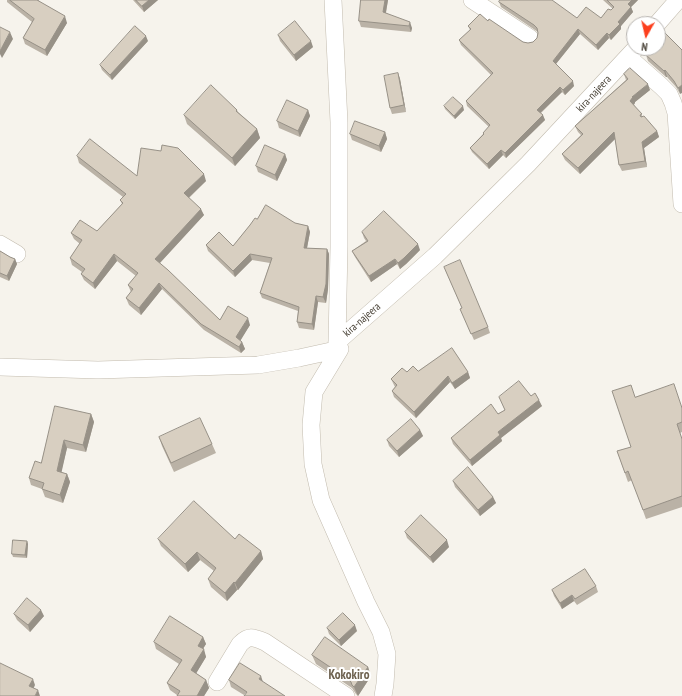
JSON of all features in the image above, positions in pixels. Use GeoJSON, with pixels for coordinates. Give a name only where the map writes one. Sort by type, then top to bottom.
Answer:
{"type":"FeatureCollection","features":[{"type":"Feature","properties":{"kind":"street"},"geometry":{"type":"LineString","coordinates":[[0,367],[98,370],[258,365],[299,358],[338,345],[339,122],[333,0]]}},
{"type":"Feature","properties":{"kind":"street"},"geometry":{"type":"LineString","coordinates":[[472,0],[530,38]]}},
{"type":"Feature","properties":{"kind":"street"},"geometry":{"type":"LineString","coordinates":[[664,16],[678,0]]}},
{"type":"Feature","properties":{"kind":"street","name":"kira-najeera"},"geometry":{"type":"LineString","coordinates":[[383,696],[386,684],[387,654],[381,632],[366,602],[321,500],[313,464],[311,425],[314,392],[338,345],[435,256],[528,164],[629,56]]}},
{"type":"Feature","properties":{"kind":"street"},"geometry":{"type":"LineString","coordinates":[[635,56],[669,94],[673,103],[676,113],[682,204]]}},
{"type":"Feature","properties":{"kind":"street"},"geometry":{"type":"LineString","coordinates":[[0,244],[17,254]]}},
{"type":"Feature","properties":{"kind":"street"},"geometry":{"type":"LineString","coordinates":[[217,682],[240,644],[244,640],[256,638],[265,642],[346,696]]}},
{"type":"Feature","properties":{"kind":"building"},"geometry":{"type":"Polygon","coordinates":[[[10,0],[37,0],[65,16],[45,50],[23,38],[34,19],[10,0]]]}},
{"type":"Feature","properties":{"kind":"building"},"geometry":{"type":"Polygon","coordinates":[[[136,0],[149,0],[142,6],[136,0]]]}},
{"type":"Feature","properties":{"kind":"building"},"geometry":{"type":"Polygon","coordinates":[[[361,0],[385,0],[383,12],[410,22],[409,26],[359,21],[361,0]]]}},
{"type":"Feature","properties":{"kind":"building"},"geometry":{"type":"Polygon","coordinates":[[[500,0],[552,0],[577,18],[586,7],[601,18],[608,9],[611,10],[614,7],[607,0],[632,0],[628,4],[631,7],[618,22],[620,24],[609,35],[607,33],[596,45],[578,29],[553,61],[573,81],[563,90],[560,87],[537,110],[543,115],[505,153],[501,150],[487,164],[470,148],[484,134],[483,133],[490,125],[466,101],[493,73],[459,40],[471,29],[468,26],[480,14],[488,21],[489,19],[523,42],[533,42],[537,38],[538,33],[537,28],[534,25],[499,2],[500,0]]]}},
{"type":"Feature","properties":{"kind":"building"},"geometry":{"type":"Polygon","coordinates":[[[295,21],[311,41],[294,55],[278,35],[295,21]]]}},
{"type":"Feature","properties":{"kind":"building"},"geometry":{"type":"Polygon","coordinates":[[[135,26],[146,36],[110,75],[100,65],[135,26]]]}},
{"type":"Feature","properties":{"kind":"building"},"geometry":{"type":"Polygon","coordinates":[[[0,27],[10,32],[0,51],[0,27]]]}},
{"type":"Feature","properties":{"kind":"building"},"geometry":{"type":"Polygon","coordinates":[[[666,34],[682,50],[682,85],[678,88],[665,70],[664,71],[647,56],[666,56],[666,34]]]}},
{"type":"Feature","properties":{"kind":"building"},"geometry":{"type":"Polygon","coordinates":[[[630,68],[648,84],[632,97],[630,101],[642,114],[640,115],[641,117],[644,116],[657,131],[642,142],[645,161],[619,165],[614,132],[578,168],[562,154],[583,134],[575,126],[628,79],[624,74],[630,68]]]}},
{"type":"Feature","properties":{"kind":"building"},"geometry":{"type":"Polygon","coordinates":[[[398,73],[404,105],[390,108],[384,76],[398,73]]]}},
{"type":"Feature","properties":{"kind":"building"},"geometry":{"type":"Polygon","coordinates":[[[211,85],[237,110],[236,111],[257,129],[232,158],[184,115],[211,85]]]}},
{"type":"Feature","properties":{"kind":"building"},"geometry":{"type":"Polygon","coordinates":[[[453,97],[463,106],[454,116],[444,106],[453,97]]]}},
{"type":"Feature","properties":{"kind":"building"},"geometry":{"type":"Polygon","coordinates":[[[287,100],[308,110],[298,131],[277,121],[287,100]]]}},
{"type":"Feature","properties":{"kind":"building"},"geometry":{"type":"Polygon","coordinates":[[[355,121],[385,132],[379,146],[350,134],[355,121]]]}},
{"type":"Feature","properties":{"kind":"building"},"geometry":{"type":"Polygon","coordinates":[[[90,139],[137,176],[141,148],[161,151],[162,145],[178,148],[204,174],[184,193],[201,209],[155,259],[220,320],[228,306],[248,318],[236,337],[242,342],[239,347],[201,324],[159,283],[139,308],[126,298],[133,289],[128,285],[138,273],[114,254],[93,283],[81,274],[85,269],[70,258],[82,240],[71,233],[80,220],[97,231],[123,203],[120,200],[126,194],[77,156],[90,139]]]}},
{"type":"Feature","properties":{"kind":"building"},"geometry":{"type":"Polygon","coordinates":[[[265,145],[285,154],[275,175],[256,166],[265,145]]]}},
{"type":"Feature","properties":{"kind":"building"},"geometry":{"type":"Polygon","coordinates":[[[266,205],[295,223],[308,226],[304,248],[327,249],[326,284],[323,297],[316,296],[312,324],[297,322],[299,307],[260,293],[272,258],[250,254],[233,271],[206,245],[219,232],[233,246],[255,218],[257,219],[266,205]]]}},
{"type":"Feature","properties":{"kind":"building"},"geometry":{"type":"Polygon","coordinates":[[[384,211],[418,244],[398,263],[395,259],[369,276],[352,251],[368,241],[362,232],[384,211]]]}},
{"type":"Feature","properties":{"kind":"building"},"geometry":{"type":"Polygon","coordinates":[[[0,251],[15,259],[7,276],[0,273],[0,251]]]}},
{"type":"Feature","properties":{"kind":"building"},"geometry":{"type":"Polygon","coordinates":[[[460,260],[488,327],[471,334],[460,309],[462,308],[444,267],[460,260]]]}},
{"type":"Feature","properties":{"kind":"building"},"geometry":{"type":"Polygon","coordinates":[[[452,348],[468,372],[452,383],[448,376],[414,412],[392,391],[397,385],[391,379],[402,368],[407,372],[413,366],[418,371],[452,348]]]}},
{"type":"Feature","properties":{"kind":"building"},"geometry":{"type":"Polygon","coordinates":[[[519,381],[531,396],[535,393],[539,400],[498,432],[500,435],[470,460],[451,438],[491,404],[498,414],[505,410],[499,397],[519,381]]]}},
{"type":"Feature","properties":{"kind":"building"},"geometry":{"type":"Polygon","coordinates":[[[674,384],[682,408],[682,422],[677,424],[682,439],[682,496],[643,510],[628,471],[625,473],[617,451],[631,447],[612,391],[631,385],[635,397],[674,384]]]}},
{"type":"Feature","properties":{"kind":"building"},"geometry":{"type":"Polygon","coordinates":[[[55,406],[91,414],[83,445],[64,440],[57,471],[67,474],[60,495],[42,489],[44,483],[29,478],[35,461],[41,463],[55,406]]]}},
{"type":"Feature","properties":{"kind":"building"},"geometry":{"type":"Polygon","coordinates":[[[200,418],[212,444],[171,463],[159,437],[200,418]]]}},
{"type":"Feature","properties":{"kind":"building"},"geometry":{"type":"Polygon","coordinates":[[[411,419],[420,430],[397,451],[387,440],[411,419]]]}},
{"type":"Feature","properties":{"kind":"building"},"geometry":{"type":"Polygon","coordinates":[[[468,467],[493,497],[478,510],[453,481],[468,467]]]}},
{"type":"Feature","properties":{"kind":"building"},"geometry":{"type":"Polygon","coordinates":[[[194,501],[235,539],[239,534],[261,551],[225,593],[208,579],[216,568],[197,552],[185,564],[158,539],[194,501]]]}},
{"type":"Feature","properties":{"kind":"building"},"geometry":{"type":"Polygon","coordinates":[[[421,515],[447,540],[430,557],[405,532],[421,515]]]}},
{"type":"Feature","properties":{"kind":"building"},"geometry":{"type":"Polygon","coordinates":[[[13,540],[27,541],[25,555],[12,554],[13,540]]]}},
{"type":"Feature","properties":{"kind":"building"},"geometry":{"type":"Polygon","coordinates":[[[585,569],[596,586],[575,599],[572,595],[560,603],[552,590],[585,569]]]}},
{"type":"Feature","properties":{"kind":"building"},"geometry":{"type":"Polygon","coordinates":[[[27,598],[41,610],[28,625],[14,614],[27,598]]]}},
{"type":"Feature","properties":{"kind":"building"},"geometry":{"type":"Polygon","coordinates":[[[343,613],[355,625],[339,640],[327,628],[343,613]]]}},
{"type":"Feature","properties":{"kind":"building"},"geometry":{"type":"Polygon","coordinates":[[[170,616],[203,637],[198,646],[204,649],[191,670],[206,680],[197,696],[177,696],[180,691],[167,683],[182,660],[154,642],[170,616]]]}},
{"type":"Feature","properties":{"kind":"building"},"geometry":{"type":"Polygon","coordinates":[[[325,637],[368,667],[354,687],[348,679],[312,655],[325,637]]]}},
{"type":"Feature","properties":{"kind":"building"},"geometry":{"type":"Polygon","coordinates":[[[0,663],[33,679],[29,686],[38,690],[35,696],[0,696],[0,663]]]}},
{"type":"Feature","properties":{"kind":"building"},"geometry":{"type":"Polygon","coordinates":[[[240,663],[261,676],[259,679],[285,696],[244,696],[247,692],[229,680],[240,663]]]}},
{"type":"Feature","properties":{"kind":"district","name":"Kokokiro"},"geometry":{"type":"Point","coordinates":[349,675]}}]}
